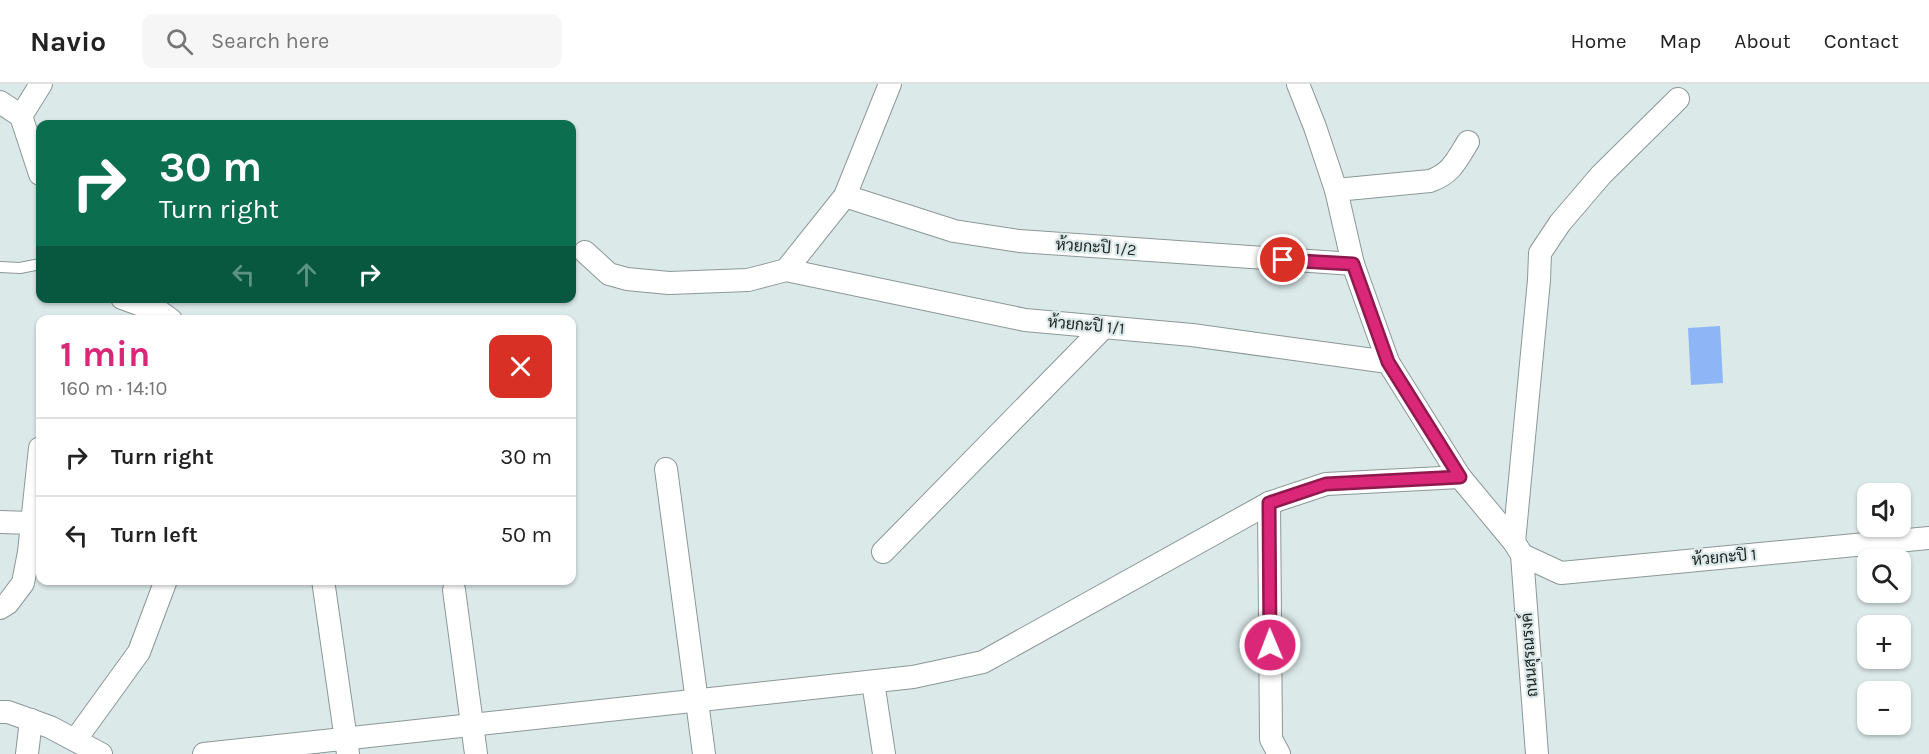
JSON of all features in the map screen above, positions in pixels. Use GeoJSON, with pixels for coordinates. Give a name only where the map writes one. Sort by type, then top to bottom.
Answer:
{"type":"FeatureCollection","features":[{"type":"Feature","properties":{"kind":"street"},"geometry":{"type":"LineString","coordinates":[[21,116],[41,84]]}},
{"type":"Feature","properties":{"kind":"street"},"geometry":{"type":"LineString","coordinates":[[585,252],[609,274],[627,279],[669,283],[748,280],[786,270],[844,196],[890,84]]}},
{"type":"Feature","properties":{"kind":"street"},"geometry":{"type":"LineString","coordinates":[[1298,84],[1336,190],[1353,264],[1388,362],[1460,477],[1518,549]]}},
{"type":"Feature","properties":{"kind":"street","name":"ถนนสุรณรงค์"},"geometry":{"type":"LineString","coordinates":[[1537,754],[1518,549],[1540,253],[1560,223],[1601,175],[1678,99]]}},
{"type":"Feature","properties":{"kind":"street"},"geometry":{"type":"LineString","coordinates":[[0,102],[21,116],[36,162]]}},
{"type":"Feature","properties":{"kind":"street"},"geometry":{"type":"LineString","coordinates":[[1336,190],[1430,181],[1442,177],[1451,170],[1468,142]]}},
{"type":"Feature","properties":{"kind":"street","name":"ห้วยกะปิ 1/2"},"geometry":{"type":"LineString","coordinates":[[844,196],[954,231],[1019,241],[1353,264]]}},
{"type":"Feature","properties":{"kind":"street","name":"ห้วยกะปิ 1/1"},"geometry":{"type":"LineString","coordinates":[[786,270],[1025,320],[1192,335],[1388,362]]}},
{"type":"Feature","properties":{"kind":"street"},"geometry":{"type":"LineString","coordinates":[[136,303],[164,315]]}},
{"type":"Feature","properties":{"kind":"street"},"geometry":{"type":"LineString","coordinates":[[883,552],[1104,327]]}},
{"type":"Feature","properties":{"kind":"street"},"geometry":{"type":"LineString","coordinates":[[666,469],[704,754]]}},
{"type":"Feature","properties":{"kind":"street"},"geometry":{"type":"LineString","coordinates":[[204,754],[347,746],[472,725],[913,677],[983,662],[1269,503],[1326,484],[1460,477]]}},
{"type":"Feature","properties":{"kind":"street"},"geometry":{"type":"LineString","coordinates":[[0,608],[9,603],[23,583],[36,491]]}},
{"type":"Feature","properties":{"kind":"street"},"geometry":{"type":"LineString","coordinates":[[1269,503],[1271,739],[1279,754]]}},
{"type":"Feature","properties":{"kind":"street"},"geometry":{"type":"LineString","coordinates":[[0,522],[33,523]]}},
{"type":"Feature","properties":{"kind":"street","name":"ห้วยกะปิ 1"},"geometry":{"type":"LineString","coordinates":[[1518,549],[1561,573],[1929,538]]}},
{"type":"Feature","properties":{"kind":"street"},"geometry":{"type":"LineString","coordinates":[[76,739],[139,652],[164,585]]}},
{"type":"Feature","properties":{"kind":"street"},"geometry":{"type":"LineString","coordinates":[[324,585],[347,746]]}},
{"type":"Feature","properties":{"kind":"street"},"geometry":{"type":"LineString","coordinates":[[454,590],[476,754]]}},
{"type":"Feature","properties":{"kind":"street"},"geometry":{"type":"LineString","coordinates":[[873,682],[884,754]]}},
{"type":"Feature","properties":{"kind":"street"},"geometry":{"type":"LineString","coordinates":[[0,711],[50,727],[100,754]]}},
{"type":"Feature","properties":{"kind":"street"},"geometry":{"type":"LineString","coordinates":[[27,754],[31,720]]}},
{"type":"Feature","properties":{"kind":"lane"},"geometry":{"type":"LineString","coordinates":[[0,267],[20,268],[36,265]]}},
{"type":"Feature","properties":{"kind":"water"},"geometry":{"type":"Polygon","coordinates":[[[1720,326],[1723,383],[1691,385],[1688,328],[1720,326]]]}},
{"type":"Feature","properties":{"kind":"route"},"geometry":{"type":"LineString","coordinates":[[1270,645],[1269,503],[1326,484],[1460,477],[1388,362],[1353,264],[1283,260]]}}]}
